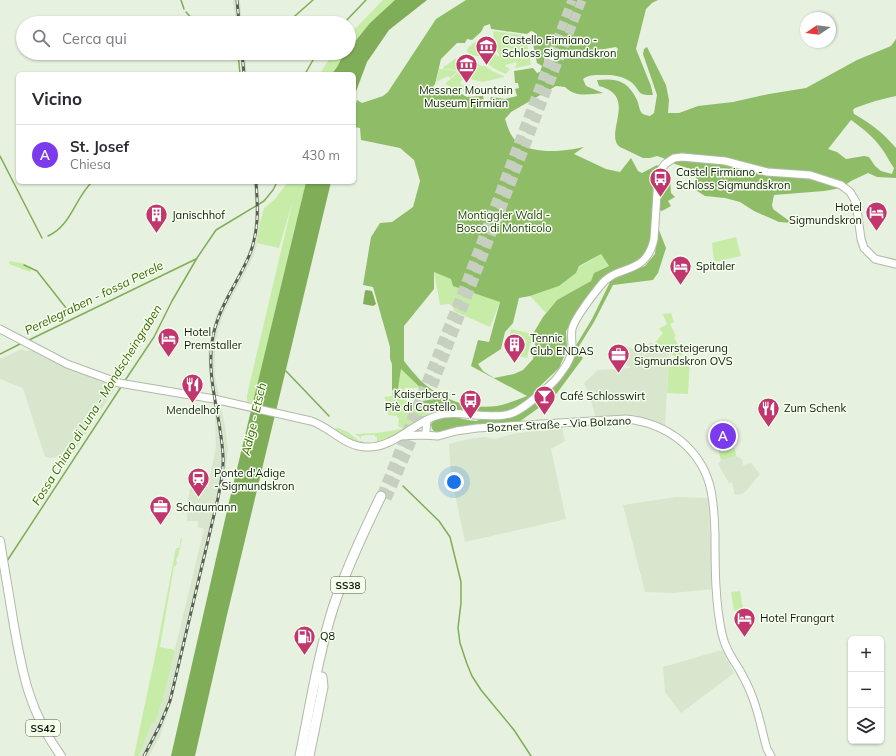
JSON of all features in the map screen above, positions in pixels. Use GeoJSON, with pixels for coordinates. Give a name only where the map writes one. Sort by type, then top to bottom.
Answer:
{"type":"FeatureCollection","features":[{"type":"Feature","properties":{"kind":"highway","name":"SS38"},"geometry":{"type":"LineString","coordinates":[[300,756],[322,651],[333,609],[366,526],[384,497],[346,588],[322,677],[305,756]]}},
{"type":"Feature","properties":{"kind":"highway"},"geometry":{"type":"LineString","coordinates":[[321,636],[334,594],[341,586]]}},
{"type":"Feature","properties":{"kind":"highway"},"geometry":{"type":"LineString","coordinates":[[309,756],[323,687],[322,677]]}},
{"type":"Feature","properties":{"kind":"highway"},"geometry":{"type":"LineString","coordinates":[[303,741],[302,727],[310,680]]}},
{"type":"Feature","properties":{"kind":"main road"},"geometry":{"type":"LineString","coordinates":[[0,329],[81,370],[118,383],[214,399],[319,424],[354,445],[374,447],[384,445],[420,424],[444,414],[493,416],[513,413],[524,408],[555,381],[572,354],[572,331],[575,322],[599,286],[607,278],[639,265],[645,260],[651,250],[654,240],[658,178],[661,168],[674,158],[682,157],[725,161],[772,173],[810,176],[841,185],[847,189],[856,202],[860,235],[864,248],[876,259],[896,264]]}},
{"type":"Feature","properties":{"kind":"main road","name":"Bozner Straße - Via Bolzano"},"geometry":{"type":"LineString","coordinates":[[399,437],[423,433],[433,436],[478,428],[626,419],[641,421],[659,427],[674,436],[690,449],[703,468],[712,491],[715,521],[718,613],[722,635],[727,651],[739,670],[753,698],[767,749],[771,756]]}},
{"type":"Feature","properties":{"kind":"main road"},"geometry":{"type":"LineString","coordinates":[[420,424],[423,433]]}},
{"type":"Feature","properties":{"kind":"main road"},"geometry":{"type":"LineString","coordinates":[[420,424],[423,433]]}},
{"type":"Feature","properties":{"kind":"main road","name":"SS42"},"geometry":{"type":"LineString","coordinates":[[0,541],[20,660],[30,699],[48,736],[61,756]]}},
{"type":"Feature","properties":{"kind":"shaded area"},"geometry":{"type":"Polygon","coordinates":[[[233,0],[240,0],[241,16],[235,16],[233,0]]]}},
{"type":"Feature","properties":{"kind":"shaded area"},"geometry":{"type":"Polygon","coordinates":[[[383,0],[395,0],[370,23],[356,40],[356,28],[383,0]]]}},
{"type":"Feature","properties":{"kind":"shaded area"},"geometry":{"type":"Polygon","coordinates":[[[493,31],[523,35],[526,39],[531,64],[515,68],[516,62],[505,65],[510,69],[506,74],[495,69],[481,59],[481,56],[475,56],[468,53],[467,49],[472,44],[480,39],[485,41],[486,36],[489,37],[491,51],[499,57],[499,54],[493,46],[493,31]]]}},
{"type":"Feature","properties":{"kind":"shaded area"},"geometry":{"type":"Polygon","coordinates":[[[456,58],[461,65],[459,70],[443,69],[444,66],[456,58]]]}},
{"type":"Feature","properties":{"kind":"shaded area"},"geometry":{"type":"Polygon","coordinates":[[[241,60],[246,60],[247,72],[242,72],[241,60]]]}},
{"type":"Feature","properties":{"kind":"shaded area"},"geometry":{"type":"Polygon","coordinates":[[[329,60],[341,60],[333,72],[321,72],[329,60]]]}},
{"type":"Feature","properties":{"kind":"shaded area"},"geometry":{"type":"Polygon","coordinates":[[[469,62],[476,62],[504,77],[483,82],[466,78],[466,73],[460,70],[465,68],[469,62]]]}},
{"type":"Feature","properties":{"kind":"shaded area"},"geometry":{"type":"Polygon","coordinates":[[[439,69],[458,71],[450,78],[448,76],[436,82],[439,69]]]}},
{"type":"Feature","properties":{"kind":"shaded area"},"geometry":{"type":"Polygon","coordinates":[[[459,71],[465,74],[460,83],[464,86],[464,91],[459,89],[458,91],[445,84],[459,71]]]}},
{"type":"Feature","properties":{"kind":"shaded area"},"geometry":{"type":"Polygon","coordinates":[[[253,184],[258,184],[260,206],[260,223],[257,243],[254,255],[225,310],[218,330],[215,346],[215,376],[228,449],[224,479],[172,700],[160,736],[149,756],[139,756],[152,722],[155,723],[163,699],[204,529],[198,527],[198,521],[187,521],[187,502],[192,483],[208,487],[216,447],[215,415],[210,382],[208,351],[210,339],[217,313],[246,260],[251,246],[254,233],[256,208],[253,184]]]}},
{"type":"Feature","properties":{"kind":"shaded area"},"geometry":{"type":"Polygon","coordinates":[[[286,184],[306,184],[253,403],[247,401],[247,395],[293,200],[279,248],[257,243],[264,208],[274,200],[286,184]]]}},
{"type":"Feature","properties":{"kind":"shaded area"},"geometry":{"type":"Polygon","coordinates":[[[736,237],[741,256],[714,262],[712,243],[736,237]]]}},
{"type":"Feature","properties":{"kind":"shaded area"},"geometry":{"type":"Polygon","coordinates":[[[601,254],[609,266],[594,273],[591,281],[557,300],[546,313],[530,296],[559,286],[575,273],[579,267],[601,254]]]}},
{"type":"Feature","properties":{"kind":"shaded area"},"geometry":{"type":"Polygon","coordinates":[[[10,261],[26,264],[32,267],[30,272],[9,264],[10,261]]]}},
{"type":"Feature","properties":{"kind":"shaded area"},"geometry":{"type":"Polygon","coordinates":[[[434,272],[466,282],[500,302],[490,327],[454,311],[453,306],[449,304],[440,305],[434,272]]]}},
{"type":"Feature","properties":{"kind":"shaded area"},"geometry":{"type":"Polygon","coordinates":[[[671,313],[674,322],[670,324],[676,336],[674,337],[683,355],[676,357],[654,344],[663,333],[659,329],[667,324],[663,314],[671,313]]]}},
{"type":"Feature","properties":{"kind":"shaded area"},"geometry":{"type":"Polygon","coordinates":[[[511,329],[533,334],[527,358],[505,353],[511,329]]]}},
{"type":"Feature","properties":{"kind":"shaded area"},"geometry":{"type":"Polygon","coordinates":[[[650,342],[669,352],[665,426],[634,415],[596,418],[584,383],[598,370],[631,368],[613,357],[621,344],[639,351],[641,348],[646,350],[650,342]]]}},
{"type":"Feature","properties":{"kind":"shaded area"},"geometry":{"type":"Polygon","coordinates":[[[22,349],[25,351],[32,350],[82,374],[116,387],[74,452],[52,458],[45,457],[23,388],[0,379],[0,359],[22,349]]]}},
{"type":"Feature","properties":{"kind":"shaded area"},"geometry":{"type":"Polygon","coordinates":[[[669,359],[690,360],[688,394],[667,393],[669,359]]]}},
{"type":"Feature","properties":{"kind":"shaded area"},"geometry":{"type":"Polygon","coordinates":[[[401,368],[431,398],[423,401],[418,388],[405,388],[402,396],[406,401],[429,411],[427,416],[404,429],[398,426],[399,419],[397,416],[388,415],[389,407],[384,397],[392,396],[392,390],[398,389],[401,368]]]}},
{"type":"Feature","properties":{"kind":"shaded area"},"geometry":{"type":"Polygon","coordinates":[[[338,428],[348,432],[359,441],[363,441],[362,444],[351,441],[333,429],[338,428]]]}},
{"type":"Feature","properties":{"kind":"shaded area"},"geometry":{"type":"Polygon","coordinates":[[[562,428],[565,441],[551,449],[566,519],[465,542],[451,475],[449,444],[469,439],[484,437],[495,439],[512,434],[562,428]]]}},
{"type":"Feature","properties":{"kind":"shaded area"},"geometry":{"type":"Polygon","coordinates":[[[401,429],[405,430],[377,443],[377,437],[375,437],[375,435],[365,435],[361,436],[361,438],[355,434],[377,433],[401,429]]]}},
{"type":"Feature","properties":{"kind":"shaded area"},"geometry":{"type":"Polygon","coordinates":[[[735,448],[736,456],[721,460],[718,449],[735,448]]]}},
{"type":"Feature","properties":{"kind":"shaded area"},"geometry":{"type":"Polygon","coordinates":[[[736,456],[742,459],[743,465],[751,463],[760,474],[746,491],[742,494],[735,495],[732,482],[729,483],[718,464],[721,460],[736,456]]]}},
{"type":"Feature","properties":{"kind":"shaded area"},"geometry":{"type":"Polygon","coordinates":[[[676,497],[708,498],[713,589],[673,593],[645,592],[623,505],[676,497]]]}},
{"type":"Feature","properties":{"kind":"shaded area"},"geometry":{"type":"Polygon","coordinates":[[[181,538],[176,566],[174,566],[160,647],[175,650],[163,699],[155,723],[152,722],[139,756],[134,756],[176,548],[179,548],[181,538]]]}},
{"type":"Feature","properties":{"kind":"shaded area"},"geometry":{"type":"Polygon","coordinates":[[[740,591],[743,609],[734,611],[731,592],[740,591]]]}},
{"type":"Feature","properties":{"kind":"shaded area"},"geometry":{"type":"Polygon","coordinates":[[[722,650],[734,673],[681,713],[665,692],[663,667],[722,650]]]}},
{"type":"Feature","properties":{"kind":"green space","name":"Montiggler Wald - Bosco di Monticolo"},"geometry":{"type":"Polygon","coordinates":[[[466,0],[658,0],[646,9],[636,49],[651,86],[653,95],[644,95],[639,92],[631,82],[620,77],[596,75],[583,79],[586,86],[603,93],[578,94],[565,87],[556,86],[511,112],[505,119],[514,138],[526,147],[542,151],[560,151],[584,147],[574,154],[606,169],[620,172],[631,158],[638,171],[642,173],[657,165],[659,167],[650,246],[642,259],[603,277],[566,331],[567,350],[559,368],[536,390],[534,396],[521,405],[502,414],[464,413],[442,407],[433,408],[421,403],[431,398],[401,369],[398,389],[392,390],[392,364],[390,359],[390,347],[373,287],[363,285],[371,237],[380,223],[392,222],[413,207],[420,181],[414,160],[400,148],[361,140],[360,128],[356,127],[357,100],[362,103],[383,96],[388,92],[436,19],[466,0]],[[490,24],[484,26],[481,32],[472,40],[467,39],[465,43],[457,43],[441,59],[435,84],[432,88],[434,92],[437,93],[440,91],[454,95],[456,91],[467,97],[483,96],[484,100],[488,102],[491,97],[505,99],[517,96],[515,89],[519,88],[518,83],[515,83],[514,71],[533,68],[537,73],[540,72],[542,66],[537,63],[532,39],[536,35],[534,32],[531,31],[527,34],[491,29],[490,24]],[[616,47],[593,51],[594,57],[597,58],[616,54],[618,49],[616,47]],[[544,49],[544,62],[548,63],[553,61],[555,53],[553,49],[544,49]],[[601,254],[579,266],[576,273],[559,286],[530,296],[519,298],[513,323],[505,332],[501,349],[478,364],[483,371],[494,378],[514,374],[523,370],[533,359],[536,339],[534,332],[543,317],[557,300],[591,281],[594,273],[609,266],[601,254]],[[434,272],[434,289],[404,326],[404,361],[420,380],[428,387],[446,398],[466,405],[487,407],[497,406],[527,396],[471,366],[478,340],[489,342],[500,302],[453,286],[451,279],[434,272]]]}},
{"type":"Feature","properties":{"kind":"green space"},"geometry":{"type":"Polygon","coordinates":[[[896,39],[896,96],[885,98],[853,110],[854,114],[877,129],[896,148],[896,178],[877,177],[868,173],[851,181],[841,188],[824,191],[774,195],[772,205],[773,209],[792,223],[779,222],[754,211],[740,202],[725,198],[705,196],[694,189],[697,171],[657,156],[643,158],[620,147],[616,141],[615,133],[619,106],[617,98],[611,91],[599,86],[597,80],[616,80],[626,85],[634,94],[641,112],[650,116],[654,113],[657,95],[643,54],[644,49],[647,47],[666,85],[669,100],[668,113],[679,113],[698,106],[733,102],[806,88],[857,60],[891,46],[896,39]],[[851,120],[828,149],[837,152],[846,159],[864,156],[869,157],[875,166],[881,171],[892,174],[894,168],[884,151],[872,137],[851,120]]]}},
{"type":"Feature","properties":{"kind":"green space"},"geometry":{"type":"Polygon","coordinates":[[[664,173],[670,180],[671,193],[675,197],[668,201],[671,206],[662,211],[659,210],[659,230],[666,248],[658,273],[653,280],[613,285],[594,322],[576,351],[583,358],[554,397],[519,422],[435,432],[432,429],[431,424],[435,420],[446,416],[476,421],[483,418],[514,416],[560,378],[612,278],[645,266],[655,254],[660,186],[664,173]]]}},
{"type":"Feature","properties":{"kind":"water"},"geometry":{"type":"Polygon","coordinates":[[[395,0],[427,0],[389,30],[367,62],[356,92],[356,72],[333,72],[341,60],[356,60],[356,40],[370,23],[395,0]]]}},
{"type":"Feature","properties":{"kind":"water","name":"Adige - Etsch"},"geometry":{"type":"Polygon","coordinates":[[[306,184],[331,184],[227,615],[195,756],[171,756],[229,502],[306,184]]]}},
{"type":"Feature","properties":{"kind":"water"},"geometry":{"type":"Polygon","coordinates":[[[366,290],[372,291],[376,304],[373,306],[363,304],[366,290]]]}},
{"type":"Feature","properties":{"kind":"waterway"},"geometry":{"type":"LineString","coordinates":[[181,0],[184,9]]}},
{"type":"Feature","properties":{"kind":"waterway"},"geometry":{"type":"LineString","coordinates":[[295,16],[313,0]]}},
{"type":"Feature","properties":{"kind":"waterway","name":"Fossa Chiaro di Luna - Mondscheingraben"},"geometry":{"type":"LineString","coordinates":[[351,16],[366,0]]}},
{"type":"Feature","properties":{"kind":"waterway"},"geometry":{"type":"LineString","coordinates":[[186,12],[190,16]]}},
{"type":"Feature","properties":{"kind":"waterway"},"geometry":{"type":"LineString","coordinates":[[239,60],[240,72]]}},
{"type":"Feature","properties":{"kind":"waterway","name":"Fossa Chiaro di Luna - Mondscheingraben"},"geometry":{"type":"LineString","coordinates":[[306,72],[313,60]]}},
{"type":"Feature","properties":{"kind":"waterway"},"geometry":{"type":"LineString","coordinates":[[0,156],[42,238]]}},
{"type":"Feature","properties":{"kind":"waterway"},"geometry":{"type":"LineString","coordinates":[[48,236],[62,226],[68,219],[81,196],[90,184]]}},
{"type":"Feature","properties":{"kind":"waterway","name":"Fossa Chiaro di Luna - Mondscheingraben"},"geometry":{"type":"LineString","coordinates":[[124,382],[154,337],[172,301],[197,258],[216,230],[264,201],[276,184]]}},
{"type":"Feature","properties":{"kind":"waterway","name":"Perelegraben - fossa Perele"},"geometry":{"type":"LineString","coordinates":[[27,341],[196,259]]}},
{"type":"Feature","properties":{"kind":"waterway"},"geometry":{"type":"LineString","coordinates":[[24,265],[37,271],[70,313]]}},
{"type":"Feature","properties":{"kind":"waterway","name":"Perelegraben - fossa Perele"},"geometry":{"type":"LineString","coordinates":[[0,354],[22,343]]}},
{"type":"Feature","properties":{"kind":"waterway"},"geometry":{"type":"LineString","coordinates":[[286,371],[329,416]]}},
{"type":"Feature","properties":{"kind":"waterway","name":"Fossa Chiaro di Luna - Mondscheingraben"},"geometry":{"type":"LineString","coordinates":[[7,561],[121,387]]}},
{"type":"Feature","properties":{"kind":"waterway"},"geometry":{"type":"LineString","coordinates":[[403,486],[439,521],[450,537],[461,582],[461,603],[458,628],[460,643],[467,664],[472,676],[481,690],[514,730],[531,756]]}},
{"type":"Feature","properties":{"kind":"tunnel"},"geometry":{"type":"LineString","coordinates":[[381,496],[466,282],[572,0]]}},
{"type":"Feature","properties":{"kind":"tunnel"},"geometry":{"type":"LineString","coordinates":[[387,499],[410,446],[582,0]]}},
{"type":"Feature","properties":{"kind":"railway"},"geometry":{"type":"LineString","coordinates":[[237,0],[238,16]]}},
{"type":"Feature","properties":{"kind":"railway"},"geometry":{"type":"LineString","coordinates":[[243,60],[244,72]]}},
{"type":"Feature","properties":{"kind":"railway"},"geometry":{"type":"LineString","coordinates":[[144,756],[160,725],[170,701],[220,488],[223,472],[223,456],[212,381],[211,351],[213,336],[219,315],[249,256],[255,238],[257,220],[256,184]]}},
{"type":"Feature","properties":{"kind":"place","name":"Castello Firmiano - Schloss Sigmundskron"},"geometry":{"type":"Point","coordinates":[486,66]}},
{"type":"Feature","properties":{"kind":"place","name":"Messner Mountain Museum Firmian"},"geometry":{"type":"Point","coordinates":[466,84]}},
{"type":"Feature","properties":{"kind":"place","name":"Castel Firmiano - Schloss Sigmundskron"},"geometry":{"type":"Point","coordinates":[661,198]}},
{"type":"Feature","properties":{"kind":"place","name":"Hotel Sigmundskron"},"geometry":{"type":"Point","coordinates":[877,232]}},
{"type":"Feature","properties":{"kind":"place","name":"Janischhof"},"geometry":{"type":"Point","coordinates":[157,234]}},
{"type":"Feature","properties":{"kind":"place","name":"Spitaler"},"geometry":{"type":"Point","coordinates":[680,286]}},
{"type":"Feature","properties":{"kind":"place","name":"Hotel Premstaller"},"geometry":{"type":"Point","coordinates":[168,358]}},
{"type":"Feature","properties":{"kind":"place","name":"Tennic Club ENDAS"},"geometry":{"type":"Point","coordinates":[515,364]}},
{"type":"Feature","properties":{"kind":"place","name":"Obstversteigerung Sigmundskron OVS"},"geometry":{"type":"Point","coordinates":[618,374]}},
{"type":"Feature","properties":{"kind":"place","name":"Mendelhof"},"geometry":{"type":"Point","coordinates":[193,404]}},
{"type":"Feature","properties":{"kind":"place","name":"Café Schlosswirt"},"geometry":{"type":"Point","coordinates":[544,416]}},
{"type":"Feature","properties":{"kind":"place","name":"Kaiserberg - Piè di Castello"},"geometry":{"type":"Point","coordinates":[471,420]}},
{"type":"Feature","properties":{"kind":"place","name":"Zum Schenk"},"geometry":{"type":"Point","coordinates":[769,428]}},
{"type":"Feature","properties":{"kind":"place","name":"St. Josef"},"geometry":{"type":"Point","coordinates":[723,436]}},
{"type":"Feature","properties":{"kind":"place","name":"Ponte d'Adige - Sigmundskron"},"geometry":{"type":"Point","coordinates":[199,498]}},
{"type":"Feature","properties":{"kind":"place","name":"Schaumann"},"geometry":{"type":"Point","coordinates":[161,526]}},
{"type":"Feature","properties":{"kind":"place","name":"Hotel Frangart"},"geometry":{"type":"Point","coordinates":[744,638]}},
{"type":"Feature","properties":{"kind":"place","name":"Q8"},"geometry":{"type":"Point","coordinates":[305,656]}}]}
